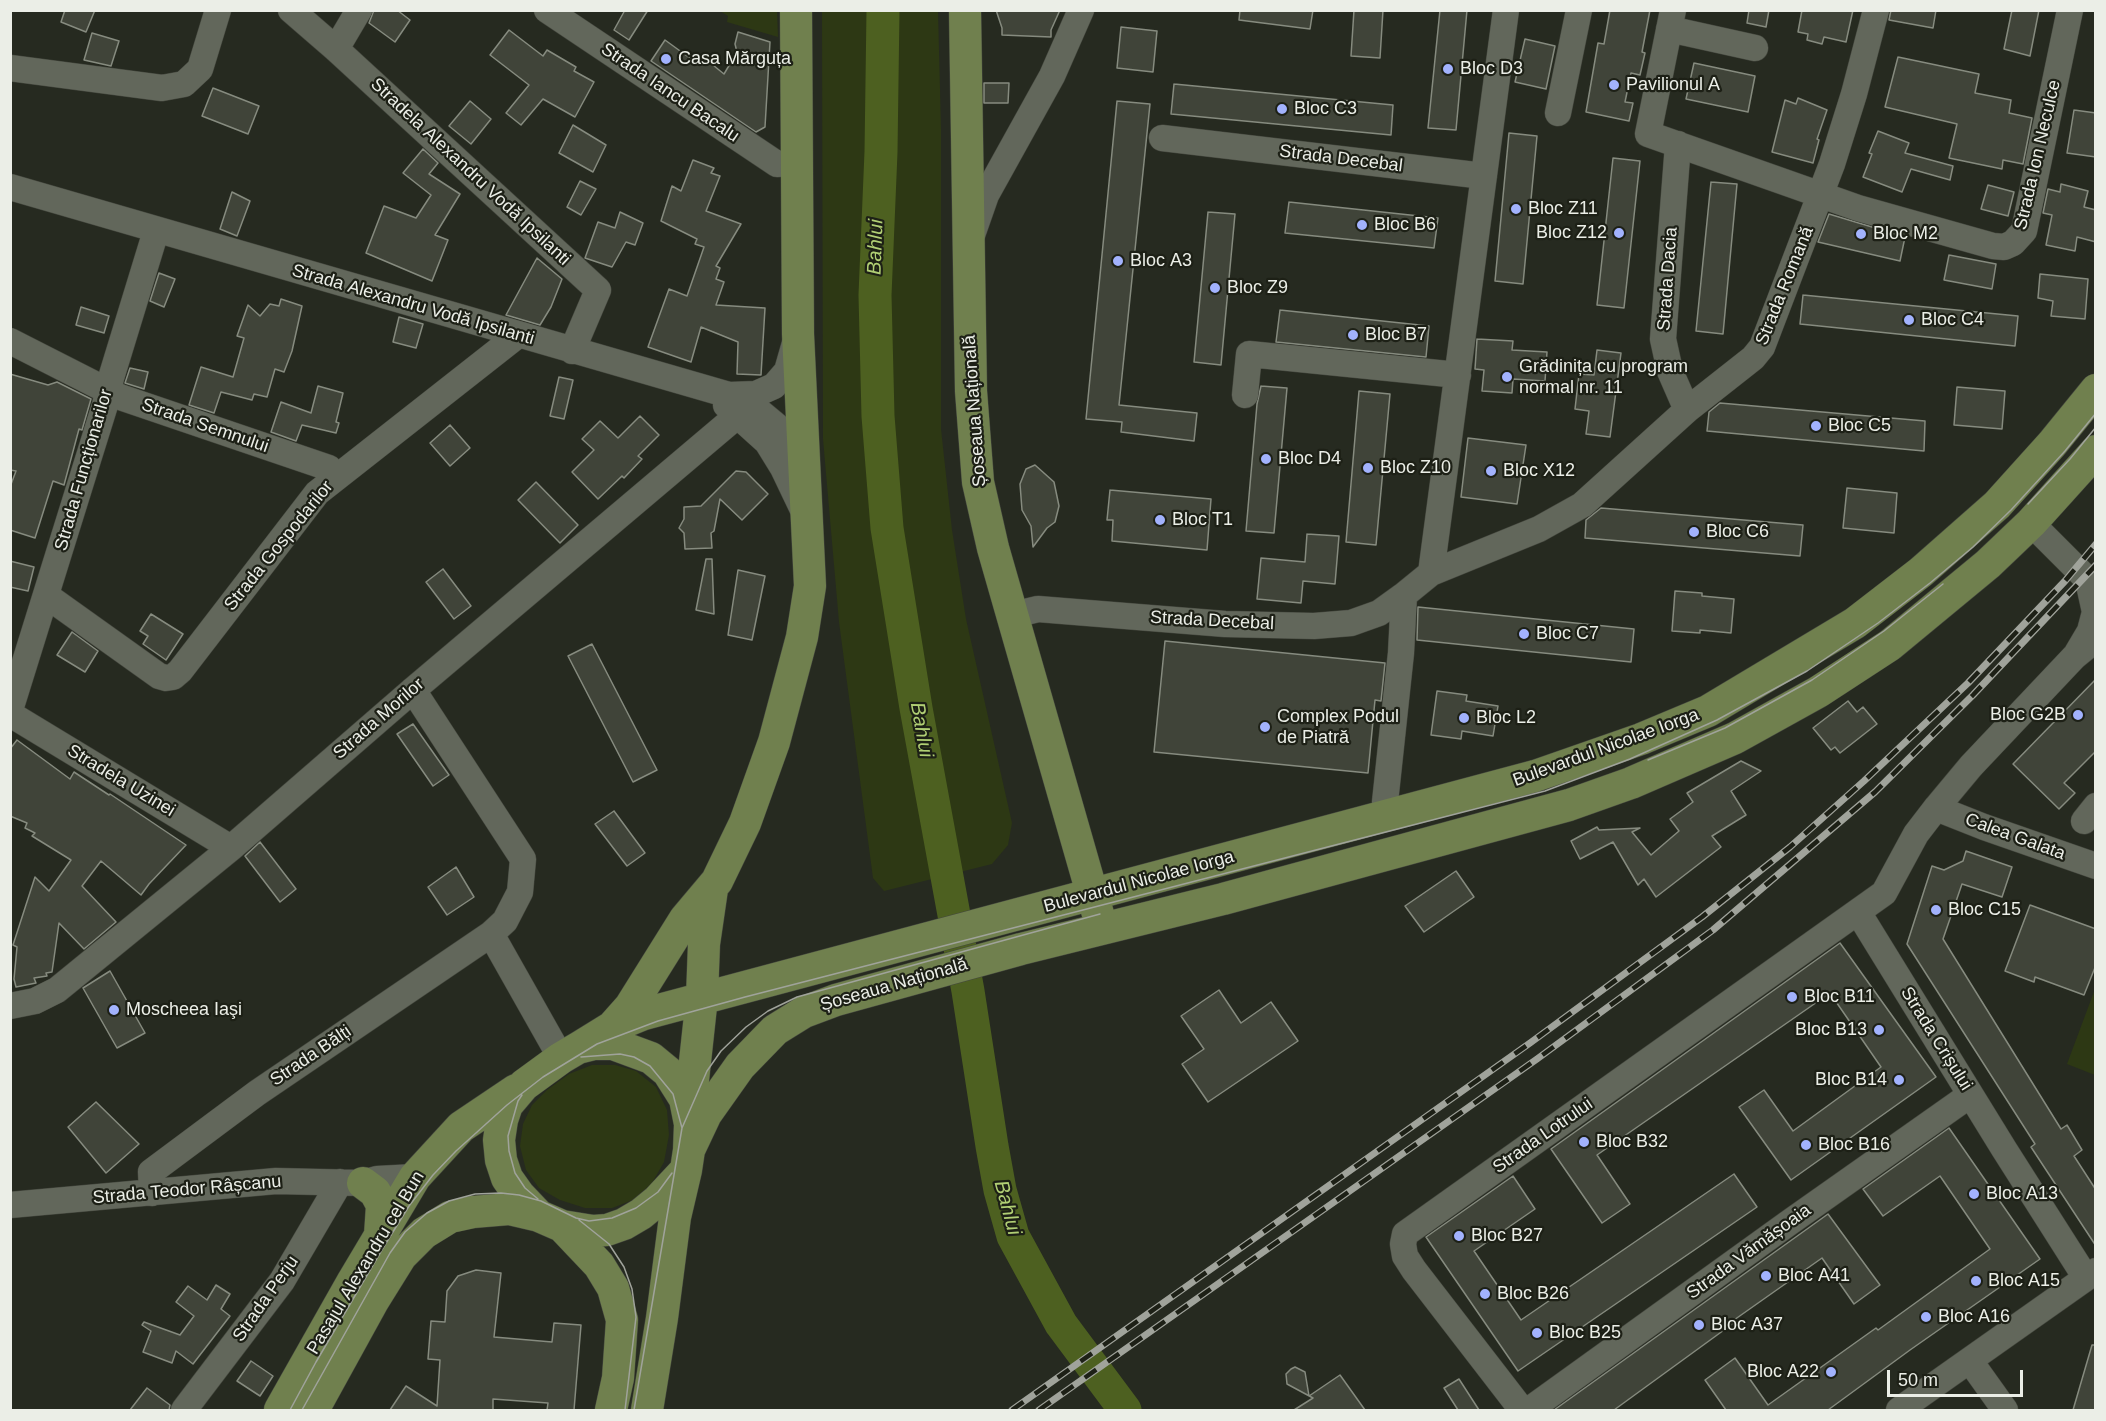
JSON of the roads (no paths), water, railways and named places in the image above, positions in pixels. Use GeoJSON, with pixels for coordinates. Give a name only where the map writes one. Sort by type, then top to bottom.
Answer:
{"type":"FeatureCollection","features":[{"type":"Feature","properties":{"kind":"main road"},"geometry":{"type":"LineString","coordinates":[[611,1410],[618,1378],[622,1320],[613,1288],[600,1264],[519,1195],[507,1178],[501,1160],[499,1140],[507,1105],[524,1085],[612,1027],[630,1007],[685,919],[712,889],[745,823],[774,742],[788,694],[802,637],[810,585],[798,334],[796,10]]}},
{"type":"Feature","properties":{"kind":"main road"},"geometry":{"type":"LineString","coordinates":[[965,10],[968,247]]}},
{"type":"Feature","properties":{"kind":"main road","name":"Șoseaua Națională"},"geometry":{"type":"LineString","coordinates":[[968,247],[970,392],[978,482],[993,548],[1102,929]]}},
{"type":"Feature","properties":{"kind":"main road","name":"Bulevardul Nicolae Iorga"},"geometry":{"type":"LineString","coordinates":[[1013,915],[1535,776],[1641,739],[1708,711],[1855,623],[1921,572],[1998,505],[2096,390]]}},
{"type":"Feature","properties":{"kind":"main road","name":"Bulevardul Nicolae Iorga"},"geometry":{"type":"LineString","coordinates":[[1022,949],[1223,899],[1487,829],[1569,805],[1682,763],[1755,728],[1818,692],[1890,645],[1988,564],[2031,523],[2096,451]]}},
{"type":"Feature","properties":{"kind":"main road"},"geometry":{"type":"LineString","coordinates":[[685,1099],[693,1080],[702,997],[704,944],[712,889]]}},
{"type":"Feature","properties":{"kind":"main road","name":"Șoseaua Națională"},"geometry":{"type":"LineString","coordinates":[[612,1027],[644,1014],[702,997],[1013,915]]}},
{"type":"Feature","properties":{"kind":"main road"},"geometry":{"type":"LineString","coordinates":[[704,944],[716,960],[729,970],[756,983]]}},
{"type":"Feature","properties":{"kind":"main road","name":"Șoseaua Națională"},"geometry":{"type":"LineString","coordinates":[[688,1160],[706,1114],[721,1090],[758,1046],[775,1030],[804,1012],[836,1000],[1022,949]]}},
{"type":"Feature","properties":{"kind":"main road"},"geometry":{"type":"LineString","coordinates":[[570,1053],[594,1044],[613,1044],[651,1058],[668,1072],[685,1099],[690,1124],[688,1160],[675,1217],[647,1410]]}},
{"type":"Feature","properties":{"kind":"main road","name":"Pasajul Alexandru cel Bun"},"geometry":{"type":"LineString","coordinates":[[313,1410],[373,1301],[415,1177],[461,1127],[524,1085]]}},
{"type":"Feature","properties":{"kind":"main road"},"geometry":{"type":"LineString","coordinates":[[550,1221],[593,1232],[624,1224],[658,1200],[688,1160]]}},
{"type":"Feature","properties":{"kind":"main road"},"geometry":{"type":"LineString","coordinates":[[352,1182],[375,1192],[382,1204],[394,1243]]}},
{"type":"Feature","properties":{"kind":"main road","name":"Pasajul Alexandru cel Bun"},"geometry":{"type":"LineString","coordinates":[[280,1410],[297,1378],[394,1243],[424,1233],[450,1217],[473,1212],[509,1209],[550,1221]]}},
{"type":"Feature","properties":{"kind":"street"},"geometry":{"type":"LineString","coordinates":[[10,68],[162,88],[184,84],[200,69],[218,10]]}},
{"type":"Feature","properties":{"kind":"street","name":"Stradela Alexandru Vodă Ipsilanti"},"geometry":{"type":"LineString","coordinates":[[291,10],[598,290],[573,351]]}},
{"type":"Feature","properties":{"kind":"street"},"geometry":{"type":"LineString","coordinates":[[336,49],[359,10]]}},
{"type":"Feature","properties":{"kind":"street","name":"Strada Iancu Bacalu"},"geometry":{"type":"LineString","coordinates":[[547,10],[777,164],[796,163]]}},
{"type":"Feature","properties":{"kind":"street","name":"Șoseaua Națională"},"geometry":{"type":"LineString","coordinates":[[968,247],[986,195],[1052,76],[1080,10]]}},
{"type":"Feature","properties":{"kind":"street"},"geometry":{"type":"LineString","coordinates":[[1431,573],[1506,10]]}},
{"type":"Feature","properties":{"kind":"street"},"geometry":{"type":"LineString","coordinates":[[1558,113],[1579,10]]}},
{"type":"Feature","properties":{"kind":"street","name":"Strada Romană"},"geometry":{"type":"LineString","coordinates":[[1431,573],[1539,529],[1582,505],[1686,410],[1753,358],[1762,347],[1821,196],[1854,94],[1876,10]]}},
{"type":"Feature","properties":{"kind":"street","name":"Strada Ion Neculce"},"geometry":{"type":"LineString","coordinates":[[1821,196],[1993,246],[2004,247],[2013,243],[2024,231],[2070,10]]}},
{"type":"Feature","properties":{"kind":"street"},"geometry":{"type":"LineString","coordinates":[[1755,48],[1671,20],[1648,134],[1821,196]]}},
{"type":"Feature","properties":{"kind":"street","name":"Strada Decebal"},"geometry":{"type":"LineString","coordinates":[[1162,138],[1484,176]]}},
{"type":"Feature","properties":{"kind":"street","name":"Strada Dacia"},"geometry":{"type":"LineString","coordinates":[[1678,144],[1663,339],[1670,371],[1686,410]]}},
{"type":"Feature","properties":{"kind":"street","name":"Strada Alexandru Vodă Ipsilanti"},"geometry":{"type":"LineString","coordinates":[[10,187],[573,351],[725,400],[749,403],[802,447]]}},
{"type":"Feature","properties":{"kind":"street","name":"Strada Funcționarilor"},"geometry":{"type":"LineString","coordinates":[[10,712],[156,231]]}},
{"type":"Feature","properties":{"kind":"street"},"geometry":{"type":"LineString","coordinates":[[725,400],[756,394],[774,386],[787,371],[798,334]]}},
{"type":"Feature","properties":{"kind":"street","name":"Strada Gospodarilor"},"geometry":{"type":"LineString","coordinates":[[47,596],[159,676],[166,678],[173,676],[187,662],[317,492],[518,335]]}},
{"type":"Feature","properties":{"kind":"street","name":"Strada Semnului"},"geometry":{"type":"LineString","coordinates":[[10,341],[108,392],[329,468],[335,477]]}},
{"type":"Feature","properties":{"kind":"street"},"geometry":{"type":"LineString","coordinates":[[1245,395],[1249,354],[1458,375]]}},
{"type":"Feature","properties":{"kind":"street"},"geometry":{"type":"LineString","coordinates":[[725,400],[767,442],[783,468],[807,520]]}},
{"type":"Feature","properties":{"kind":"street","name":"Strada Morilor"},"geometry":{"type":"LineString","coordinates":[[10,1006],[35,1001],[57,990],[231,848],[413,690],[725,400]]}},
{"type":"Feature","properties":{"kind":"street"},"geometry":{"type":"LineString","coordinates":[[2031,523],[2092,581],[2095,612],[2090,631],[2074,657]]}},
{"type":"Feature","properties":{"kind":"street","name":"Strada Decebal"},"geometry":{"type":"LineString","coordinates":[[1013,615],[1038,609],[1225,624],[1314,626],[1351,623],[1379,613],[1431,573]]}},
{"type":"Feature","properties":{"kind":"street"},"geometry":{"type":"LineString","coordinates":[[1389,816],[1385,802],[1401,653],[1404,595]]}},
{"type":"Feature","properties":{"kind":"street"},"geometry":{"type":"LineString","coordinates":[[1858,912],[1884,893],[1916,834],[1971,766],[2074,657],[2096,639]]}},
{"type":"Feature","properties":{"kind":"street"},"geometry":{"type":"LineString","coordinates":[[413,690],[523,859],[520,892],[505,921],[491,934],[570,1053]]}},
{"type":"Feature","properties":{"kind":"street","name":"Stradela Uzinei"},"geometry":{"type":"LineString","coordinates":[[10,712],[231,848]]}},
{"type":"Feature","properties":{"kind":"street","name":"Calea Galata"},"geometry":{"type":"LineString","coordinates":[[1936,808],[2096,866]]}},
{"type":"Feature","properties":{"kind":"street","name":"Strada Crișului"},"geometry":{"type":"LineString","coordinates":[[1858,912],[1970,1095],[2092,1277]]}},
{"type":"Feature","properties":{"kind":"street","name":"Strada Lotrului"},"geometry":{"type":"LineString","coordinates":[[1522,1410],[1414,1269],[1406,1256],[1403,1244],[1405,1234],[1858,912]]}},
{"type":"Feature","properties":{"kind":"street","name":"Strada Bălți"},"geometry":{"type":"LineString","coordinates":[[152,1193],[151,1172],[257,1093],[491,934]]}},
{"type":"Feature","properties":{"kind":"street","name":"Strada Vămășoaia"},"geometry":{"type":"LineString","coordinates":[[1529,1410],[1970,1095]]}},
{"type":"Feature","properties":{"kind":"street","name":"Strada Teodor Râșcanu"},"geometry":{"type":"LineString","coordinates":[[10,1205],[276,1181],[352,1182],[415,1177]]}},
{"type":"Feature","properties":{"kind":"street","name":"Strada Perju"},"geometry":{"type":"LineString","coordinates":[[184,1410],[282,1281],[352,1182]]}},
{"type":"Feature","properties":{"kind":"street"},"geometry":{"type":"LineString","coordinates":[[1899,1410],[2092,1277]]}},
{"type":"Feature","properties":{"kind":"street"},"geometry":{"type":"LineString","coordinates":[[1970,1360],[2005,1410]]}},
{"type":"Feature","properties":{"kind":"waterway","name":"Bahlui"},"geometry":{"type":"LineString","coordinates":[[883,10],[881,152],[875,295],[878,416],[887,528],[916,708],[968,991],[1000,1190],[1013,1236],[1061,1324],[1125,1410]]}},
{"type":"Feature","properties":{"kind":"tram line"},"geometry":{"type":"LineString","coordinates":[[290,1410],[383,1248],[409,1206],[433,1175],[507,1105],[543,1077],[597,1044],[658,1021],[745,997],[1545,791],[1630,759],[1717,720],[1807,671],[1878,623],[1973,547],[2011,510],[2096,413]]}},
{"type":"Feature","properties":{"kind":"tram line"},"geometry":{"type":"LineString","coordinates":[[2028,504],[2096,427]]}},
{"type":"Feature","properties":{"kind":"tram line"},"geometry":{"type":"LineString","coordinates":[[1648,760],[1725,728],[1812,680],[1884,631],[1943,584]]}},
{"type":"Feature","properties":{"kind":"tram line"},"geometry":{"type":"LineString","coordinates":[[634,1410],[682,1128],[707,1071],[721,1051],[746,1027],[768,1011],[797,997],[1100,914]]}},
{"type":"Feature","properties":{"kind":"tram line"},"geometry":{"type":"LineString","coordinates":[[581,1057],[620,1054],[634,1057],[650,1066],[673,1094],[682,1128]]}},
{"type":"Feature","properties":{"kind":"tram line"},"geometry":{"type":"LineString","coordinates":[[522,1095],[518,1101],[508,1136],[509,1151],[515,1173],[525,1188],[538,1199]]}},
{"type":"Feature","properties":{"kind":"tram line"},"geometry":{"type":"LineString","coordinates":[[302,1410],[390,1253],[405,1232],[427,1213],[449,1201],[475,1194],[501,1193],[541,1201],[576,1218],[589,1221],[612,1218],[636,1208],[658,1192],[672,1173]]}},
{"type":"Feature","properties":{"kind":"tram line"},"geometry":{"type":"LineString","coordinates":[[579,1220],[609,1244],[624,1267],[632,1289],[636,1317],[625,1410]]}},
{"type":"Feature","properties":{"kind":"railway"},"geometry":{"type":"LineString","coordinates":[[1012,1410],[1530,1043],[1702,917],[1790,847],[1968,683],[2065,581],[2096,544]]}},
{"type":"Feature","properties":{"kind":"railway"},"geometry":{"type":"LineString","coordinates":[[1039,1410],[1537,1059],[1713,930],[1875,792],[1973,695],[2096,565]]}},
{"type":"Feature","properties":{"kind":"place","name":"Casa Mărguța"},"geometry":{"type":"Point","coordinates":[666,59]}},
{"type":"Feature","properties":{"kind":"place","name":"Bloc D3"},"geometry":{"type":"Point","coordinates":[1448,69]}},
{"type":"Feature","properties":{"kind":"place","name":"Pavilionul A"},"geometry":{"type":"Point","coordinates":[1614,85]}},
{"type":"Feature","properties":{"kind":"place","name":"Bloc C3"},"geometry":{"type":"Point","coordinates":[1282,109]}},
{"type":"Feature","properties":{"kind":"place","name":"Bloc Z11"},"geometry":{"type":"Point","coordinates":[1516,209]}},
{"type":"Feature","properties":{"kind":"place","name":"Bloc B6"},"geometry":{"type":"Point","coordinates":[1362,225]}},
{"type":"Feature","properties":{"kind":"place","name":"Bloc Z12"},"geometry":{"type":"Point","coordinates":[1619,233]}},
{"type":"Feature","properties":{"kind":"place","name":"Bloc M2"},"geometry":{"type":"Point","coordinates":[1861,234]}},
{"type":"Feature","properties":{"kind":"place","name":"Bloc A3"},"geometry":{"type":"Point","coordinates":[1118,261]}},
{"type":"Feature","properties":{"kind":"place","name":"Bloc Z9"},"geometry":{"type":"Point","coordinates":[1215,288]}},
{"type":"Feature","properties":{"kind":"place","name":"Bloc C4"},"geometry":{"type":"Point","coordinates":[1909,320]}},
{"type":"Feature","properties":{"kind":"place","name":"Bloc B7"},"geometry":{"type":"Point","coordinates":[1353,335]}},
{"type":"Feature","properties":{"kind":"place","name":"Grădinița cu program normal nr. 11"},"geometry":{"type":"Point","coordinates":[1507,377]}},
{"type":"Feature","properties":{"kind":"place","name":"Bloc C5"},"geometry":{"type":"Point","coordinates":[1816,426]}},
{"type":"Feature","properties":{"kind":"place","name":"Bloc D4"},"geometry":{"type":"Point","coordinates":[1266,459]}},
{"type":"Feature","properties":{"kind":"place","name":"Bloc Z10"},"geometry":{"type":"Point","coordinates":[1368,468]}},
{"type":"Feature","properties":{"kind":"place","name":"Bloc X12"},"geometry":{"type":"Point","coordinates":[1491,471]}},
{"type":"Feature","properties":{"kind":"place","name":"Bloc T1"},"geometry":{"type":"Point","coordinates":[1160,520]}},
{"type":"Feature","properties":{"kind":"place","name":"Bloc C6"},"geometry":{"type":"Point","coordinates":[1694,532]}},
{"type":"Feature","properties":{"kind":"place","name":"Bloc C7"},"geometry":{"type":"Point","coordinates":[1524,634]}},
{"type":"Feature","properties":{"kind":"place","name":"Bloc G2B"},"geometry":{"type":"Point","coordinates":[2078,715]}},
{"type":"Feature","properties":{"kind":"place","name":"Bloc L2"},"geometry":{"type":"Point","coordinates":[1464,718]}},
{"type":"Feature","properties":{"kind":"place","name":"Complex Podul de Piatră"},"geometry":{"type":"Point","coordinates":[1265,727]}},
{"type":"Feature","properties":{"kind":"place","name":"Bloc C15"},"geometry":{"type":"Point","coordinates":[1936,910]}},
{"type":"Feature","properties":{"kind":"place","name":"Bloc B11"},"geometry":{"type":"Point","coordinates":[1792,997]}},
{"type":"Feature","properties":{"kind":"place","name":"Moscheea Iaşi"},"geometry":{"type":"Point","coordinates":[114,1010]}},
{"type":"Feature","properties":{"kind":"place","name":"Bloc B13"},"geometry":{"type":"Point","coordinates":[1879,1030]}},
{"type":"Feature","properties":{"kind":"place","name":"Bloc B14"},"geometry":{"type":"Point","coordinates":[1899,1080]}},
{"type":"Feature","properties":{"kind":"place","name":"Bloc B32"},"geometry":{"type":"Point","coordinates":[1584,1142]}},
{"type":"Feature","properties":{"kind":"place","name":"Bloc B16"},"geometry":{"type":"Point","coordinates":[1806,1145]}},
{"type":"Feature","properties":{"kind":"place","name":"Bloc A13"},"geometry":{"type":"Point","coordinates":[1974,1194]}},
{"type":"Feature","properties":{"kind":"place","name":"Bloc B27"},"geometry":{"type":"Point","coordinates":[1459,1236]}},
{"type":"Feature","properties":{"kind":"place","name":"Bloc A41"},"geometry":{"type":"Point","coordinates":[1766,1276]}},
{"type":"Feature","properties":{"kind":"place","name":"Bloc A15"},"geometry":{"type":"Point","coordinates":[1976,1281]}},
{"type":"Feature","properties":{"kind":"place","name":"Bloc B26"},"geometry":{"type":"Point","coordinates":[1485,1294]}},
{"type":"Feature","properties":{"kind":"place","name":"Bloc A16"},"geometry":{"type":"Point","coordinates":[1926,1317]}},
{"type":"Feature","properties":{"kind":"place","name":"Bloc A37"},"geometry":{"type":"Point","coordinates":[1699,1325]}},
{"type":"Feature","properties":{"kind":"place","name":"Bloc B25"},"geometry":{"type":"Point","coordinates":[1537,1333]}},
{"type":"Feature","properties":{"kind":"place","name":"Bloc A22"},"geometry":{"type":"Point","coordinates":[1831,1372]}}]}
